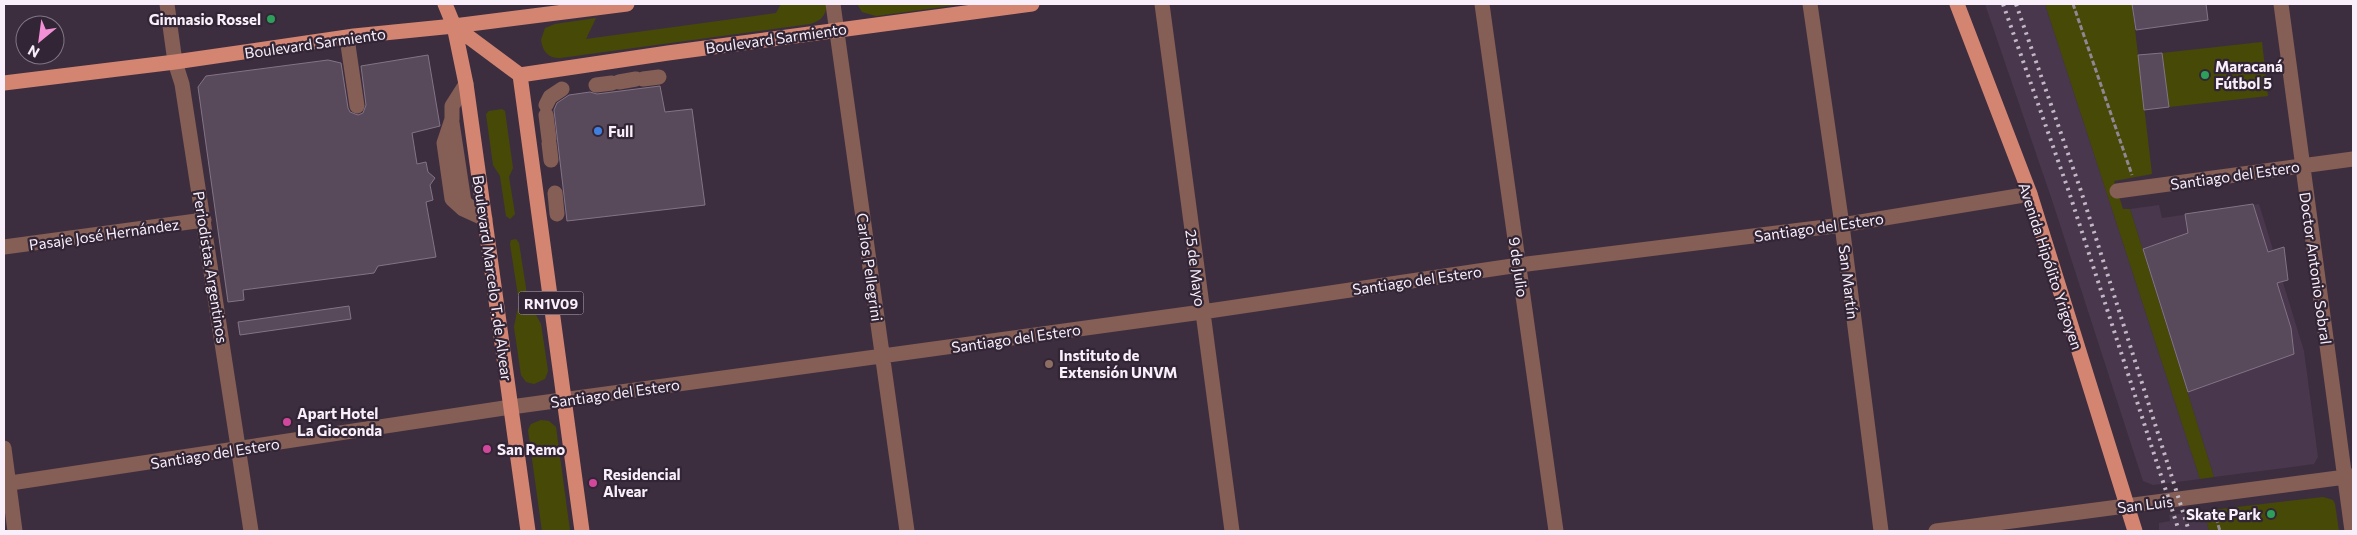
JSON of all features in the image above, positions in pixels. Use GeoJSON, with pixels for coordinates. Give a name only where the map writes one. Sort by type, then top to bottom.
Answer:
{"type":"FeatureCollection","features":[{"type":"Feature","properties":{"kind":"main road","name":"Boulevard Marcelo T. de Alvear"},"geometry":{"type":"LineString","coordinates":[[444,4],[454,26],[466,84],[528,531]]}},
{"type":"Feature","properties":{"kind":"main road","name":"Boulevard Marcelo T. de Alvear"},"geometry":{"type":"LineString","coordinates":[[454,26],[455,4]]}},
{"type":"Feature","properties":{"kind":"main road","name":"Boulevard Sarmiento"},"geometry":{"type":"LineString","coordinates":[[4,83],[175,62],[354,36],[454,26],[627,4]]}},
{"type":"Feature","properties":{"kind":"main road","name":"Boulevard Sarmiento"},"geometry":{"type":"LineString","coordinates":[[520,75],[1032,4]]}},
{"type":"Feature","properties":{"kind":"main road","name":"Avenida Hipólito Yrigoyen"},"geometry":{"type":"LineString","coordinates":[[1957,4],[2030,194],[2135,531]]}},
{"type":"Feature","properties":{"kind":"main road","name":"Boulevard Marcelo T. de Alvear"},"geometry":{"type":"LineString","coordinates":[[454,26],[520,75]]}},
{"type":"Feature","properties":{"kind":"main road","name":"RN1V09"},"geometry":{"type":"LineString","coordinates":[[520,75],[582,531]]}},
{"type":"Feature","properties":{"kind":"street","name":"Periodistas Argentinos"},"geometry":{"type":"LineString","coordinates":[[167,4],[175,62],[182,84],[204,220],[251,531]]}},
{"type":"Feature","properties":{"kind":"street","name":"Carlos Pellegrini"},"geometry":{"type":"LineString","coordinates":[[833,4],[907,531]]}},
{"type":"Feature","properties":{"kind":"street","name":"25 de Mayo"},"geometry":{"type":"LineString","coordinates":[[1162,4],[1232,531]]}},
{"type":"Feature","properties":{"kind":"street","name":"9 de Julio"},"geometry":{"type":"LineString","coordinates":[[1482,4],[1556,531]]}},
{"type":"Feature","properties":{"kind":"street","name":"San Martín"},"geometry":{"type":"LineString","coordinates":[[1810,4],[1842,225],[1881,531]]}},
{"type":"Feature","properties":{"kind":"street","name":"Doctor Antonio Sobral"},"geometry":{"type":"LineString","coordinates":[[2281,4],[2302,166],[2349,476],[2352,531]]}},
{"type":"Feature","properties":{"kind":"street"},"geometry":{"type":"LineString","coordinates":[[348,45],[357,106]]}},
{"type":"Feature","properties":{"kind":"street"},"geometry":{"type":"LineString","coordinates":[[596,85],[659,77]]}},
{"type":"Feature","properties":{"kind":"street"},"geometry":{"type":"LineString","coordinates":[[466,84],[452,106],[452,119],[464,202],[485,219]]}},
{"type":"Feature","properties":{"kind":"street"},"geometry":{"type":"LineString","coordinates":[[551,160],[546,110],[550,96],[562,89]]}},
{"type":"Feature","properties":{"kind":"street"},"geometry":{"type":"LineString","coordinates":[[452,119],[444,143],[452,199],[463,210],[485,219]]}},
{"type":"Feature","properties":{"kind":"street"},"geometry":{"type":"LineString","coordinates":[[457,152],[473,132]]}},
{"type":"Feature","properties":{"kind":"street","name":"Santiago del Estero"},"geometry":{"type":"LineString","coordinates":[[2117,190],[2353,159]]}},
{"type":"Feature","properties":{"kind":"street"},"geometry":{"type":"LineString","coordinates":[[555,193],[558,214]]}},
{"type":"Feature","properties":{"kind":"street","name":"Santiago del Estero"},"geometry":{"type":"LineString","coordinates":[[6,484],[564,400],[1202,312],[1519,265],[1842,225],[2030,194]]}},
{"type":"Feature","properties":{"kind":"street","name":"Pasaje José Hernández"},"geometry":{"type":"LineString","coordinates":[[4,247],[204,220]]}},
{"type":"Feature","properties":{"kind":"street"},"geometry":{"type":"LineString","coordinates":[[4,448],[6,484],[15,531]]}},
{"type":"Feature","properties":{"kind":"street","name":"San Luis"},"geometry":{"type":"LineString","coordinates":[[1936,531],[2349,476]]}},
{"type":"Feature","properties":{"kind":"path"},"geometry":{"type":"LineString","coordinates":[[2073,4],[2137,188]]}},
{"type":"Feature","properties":{"kind":"path"},"geometry":{"type":"LineString","coordinates":[[2216,518],[2220,531]]}},
{"type":"Feature","properties":{"kind":"shaded area"},"geometry":{"type":"Polygon","coordinates":[[[781,4],[826,4],[826,8],[822,17],[810,24],[560,58],[547,54],[541,40],[545,28],[555,24],[596,18],[586,39],[776,13],[781,4]]]}},
{"type":"Feature","properties":{"kind":"shaded area"},"geometry":{"type":"Polygon","coordinates":[[[857,4],[964,4],[876,16],[862,12],[857,4]]]}},
{"type":"Feature","properties":{"kind":"shaded area"},"geometry":{"type":"Polygon","coordinates":[[[1985,4],[2045,4],[2200,479],[2153,485],[2143,481],[2054,206],[1985,4]]]}},
{"type":"Feature","properties":{"kind":"shaded area"},"geometry":{"type":"Polygon","coordinates":[[[2045,4],[2132,4],[2152,174],[2114,181],[2123,209],[2130,209],[2214,477],[2200,479],[2045,4]]]}},
{"type":"Feature","properties":{"kind":"shaded area"},"geometry":{"type":"Polygon","coordinates":[[[2262,42],[2268,96],[2169,107],[2162,53],[2262,42]]]}},
{"type":"Feature","properties":{"kind":"shaded area"},"geometry":{"type":"Polygon","coordinates":[[[502,109],[505,111],[513,168],[509,177],[515,214],[510,219],[506,216],[500,176],[493,165],[486,114],[489,111],[502,109]]]}},
{"type":"Feature","properties":{"kind":"shaded area"},"geometry":{"type":"Polygon","coordinates":[[[2259,204],[2304,351],[2318,457],[2314,464],[2214,477],[2130,209],[2159,205],[2162,218],[2259,204]]]}},
{"type":"Feature","properties":{"kind":"shaded area"},"geometry":{"type":"Polygon","coordinates":[[[516,239],[519,243],[528,301],[541,324],[548,371],[545,379],[534,384],[526,382],[521,375],[514,327],[519,302],[510,244],[511,240],[516,239]]]}},
{"type":"Feature","properties":{"kind":"shaded area"},"geometry":{"type":"Polygon","coordinates":[[[541,420],[549,421],[556,427],[570,531],[542,531],[528,430],[531,424],[541,420]]]}},
{"type":"Feature","properties":{"kind":"shaded area","name":"Skate Park"},"geometry":{"type":"Polygon","coordinates":[[[2323,497],[2333,500],[2335,504],[2339,531],[2209,531],[2204,511],[2323,497]]]}},
{"type":"Feature","properties":{"kind":"shaded area"},"geometry":{"type":"Polygon","coordinates":[[[2204,511],[2209,531],[2159,531],[2159,523],[2170,521],[2169,515],[2204,511]]]}},
{"type":"Feature","properties":{"kind":"building"},"geometry":{"type":"Polygon","coordinates":[[[2132,4],[2206,4],[2208,20],[2136,30],[2132,4]]]}},
{"type":"Feature","properties":{"kind":"building"},"geometry":{"type":"Polygon","coordinates":[[[2162,53],[2169,107],[2144,110],[2138,55],[2162,53]]]}},
{"type":"Feature","properties":{"kind":"building"},"geometry":{"type":"Polygon","coordinates":[[[428,55],[440,126],[412,133],[417,164],[426,162],[428,172],[435,178],[430,185],[433,200],[426,202],[436,257],[378,266],[374,273],[243,290],[244,300],[228,302],[198,87],[206,76],[328,60],[341,63],[348,108],[350,112],[358,115],[363,113],[366,105],[361,66],[428,55]]]}},
{"type":"Feature","properties":{"kind":"building"},"geometry":{"type":"Polygon","coordinates":[[[660,86],[665,112],[692,109],[705,205],[567,221],[554,110],[557,103],[569,95],[590,92],[597,94],[660,86]]]}},
{"type":"Feature","properties":{"kind":"building"},"geometry":{"type":"Polygon","coordinates":[[[2253,204],[2268,252],[2284,247],[2288,280],[2277,283],[2291,328],[2294,354],[2188,392],[2143,249],[2188,233],[2185,214],[2253,204]]]}},
{"type":"Feature","properties":{"kind":"building"},"geometry":{"type":"Polygon","coordinates":[[[349,306],[351,319],[240,335],[238,322],[349,306]]]}},
{"type":"Feature","properties":{"kind":"railway"},"geometry":{"type":"LineString","coordinates":[[2003,4],[2069,192],[2179,531]]}},
{"type":"Feature","properties":{"kind":"railway"},"geometry":{"type":"LineString","coordinates":[[2016,4],[2081,191],[2189,531]]}},
{"type":"Feature","properties":{"kind":"place","name":"Gimnasio Rossel"},"geometry":{"type":"Point","coordinates":[271,19]}},
{"type":"Feature","properties":{"kind":"place","name":"Maracaná Fútbol 5"},"geometry":{"type":"Point","coordinates":[2205,75]}},
{"type":"Feature","properties":{"kind":"place","name":"Full"},"geometry":{"type":"Point","coordinates":[598,131]}},
{"type":"Feature","properties":{"kind":"place","name":"Instituto de Extensión UNVM"},"geometry":{"type":"Point","coordinates":[1049,364]}},
{"type":"Feature","properties":{"kind":"place","name":"Apart Hotel La Gioconda"},"geometry":{"type":"Point","coordinates":[287,422]}},
{"type":"Feature","properties":{"kind":"place","name":"San Remo"},"geometry":{"type":"Point","coordinates":[487,449]}},
{"type":"Feature","properties":{"kind":"place","name":"Residencial Alvear"},"geometry":{"type":"Point","coordinates":[593,483]}},
{"type":"Feature","properties":{"kind":"place","name":"Skate Park"},"geometry":{"type":"Point","coordinates":[2271,514]}}]}
